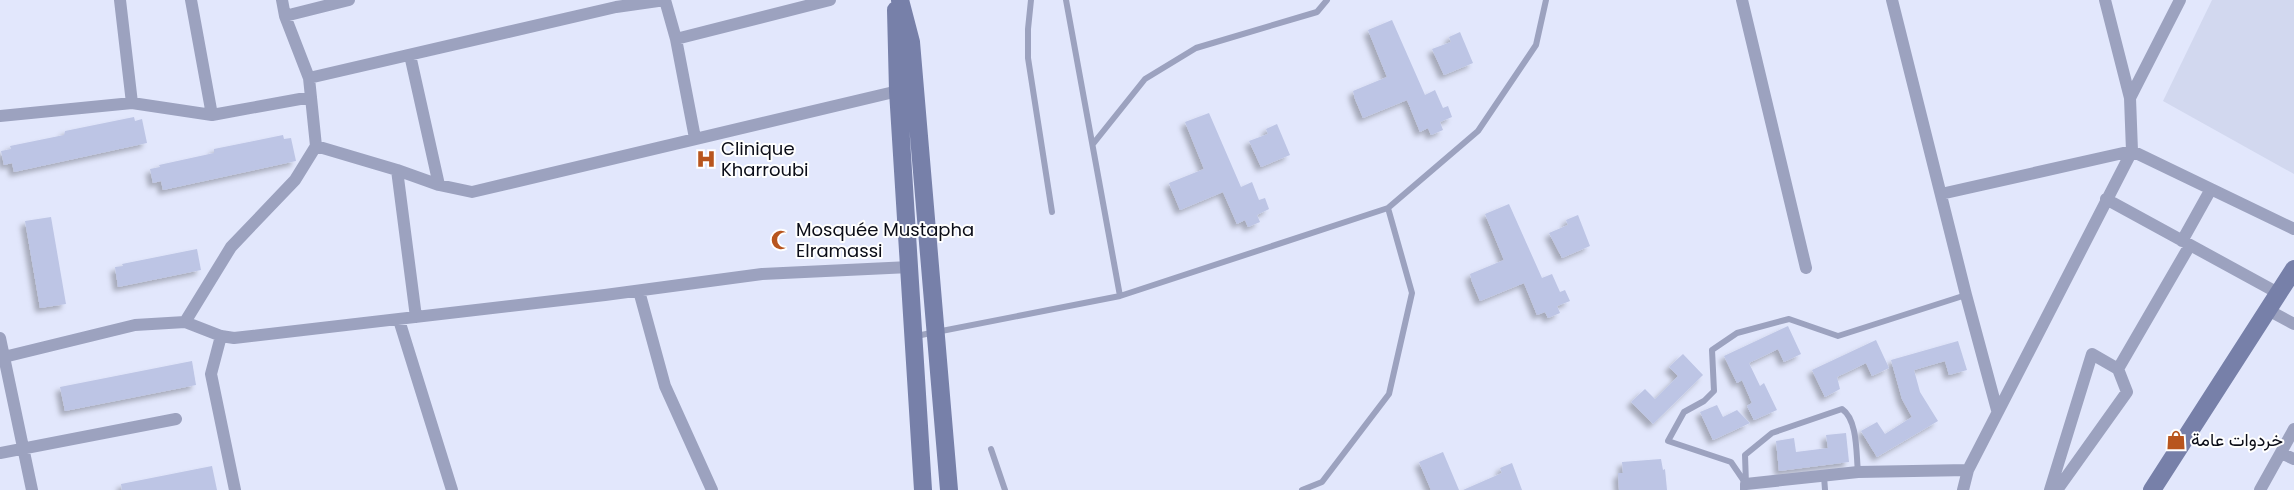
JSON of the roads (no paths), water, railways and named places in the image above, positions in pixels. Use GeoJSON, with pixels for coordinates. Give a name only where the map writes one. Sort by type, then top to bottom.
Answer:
{"type":"FeatureCollection","features":[{"type":"Feature","properties":{"kind":"main road"},"geometry":{"type":"LineString","coordinates":[[896,0],[898,91],[915,337],[923,490]]}},
{"type":"Feature","properties":{"kind":"main road"},"geometry":{"type":"LineString","coordinates":[[900,0],[911,42],[937,332],[948,490]]}},
{"type":"Feature","properties":{"kind":"main road"},"geometry":{"type":"LineString","coordinates":[[2152,490],[2294,268]]}},
{"type":"Feature","properties":{"kind":"street"},"geometry":{"type":"LineString","coordinates":[[120,0],[132,103]]}},
{"type":"Feature","properties":{"kind":"street"},"geometry":{"type":"LineString","coordinates":[[192,0],[212,115]]}},
{"type":"Feature","properties":{"kind":"street"},"geometry":{"type":"LineString","coordinates":[[185,322],[231,247],[295,180],[316,146],[309,78],[285,16],[282,0]]}},
{"type":"Feature","properties":{"kind":"street"},"geometry":{"type":"LineString","coordinates":[[285,16],[349,0]]}},
{"type":"Feature","properties":{"kind":"street"},"geometry":{"type":"LineString","coordinates":[[309,78],[616,7],[665,0],[676,39],[695,138]]}},
{"type":"Feature","properties":{"kind":"street"},"geometry":{"type":"LineString","coordinates":[[676,39],[830,0]]}},
{"type":"Feature","properties":{"kind":"street"},"geometry":{"type":"LineString","coordinates":[[1742,0],[1806,268]]}},
{"type":"Feature","properties":{"kind":"street"},"geometry":{"type":"LineString","coordinates":[[1892,0],[1966,295],[1997,410]]}},
{"type":"Feature","properties":{"kind":"street"},"geometry":{"type":"LineString","coordinates":[[1964,490],[1968,470],[1997,410],[2132,151],[2130,98],[2105,0]]}},
{"type":"Feature","properties":{"kind":"street"},"geometry":{"type":"LineString","coordinates":[[2130,98],[2180,0]]}},
{"type":"Feature","properties":{"kind":"street"},"geometry":{"type":"LineString","coordinates":[[410,55],[439,185]]}},
{"type":"Feature","properties":{"kind":"street"},"geometry":{"type":"LineString","coordinates":[[316,146],[397,170],[439,185],[472,192],[898,91]]}},
{"type":"Feature","properties":{"kind":"street"},"geometry":{"type":"LineString","coordinates":[[0,116],[132,103],[212,115],[311,97]]}},
{"type":"Feature","properties":{"kind":"street"},"geometry":{"type":"LineString","coordinates":[[1941,194],[2132,151],[2294,229]]}},
{"type":"Feature","properties":{"kind":"street"},"geometry":{"type":"LineString","coordinates":[[397,170],[416,317]]}},
{"type":"Feature","properties":{"kind":"street"},"geometry":{"type":"LineString","coordinates":[[2118,369],[2186,243],[2211,189]]}},
{"type":"Feature","properties":{"kind":"street"},"geometry":{"type":"LineString","coordinates":[[2106,200],[2278,294]]}},
{"type":"Feature","properties":{"kind":"street"},"geometry":{"type":"LineString","coordinates":[[2,357],[135,325],[185,322],[221,336],[234,338],[400,320],[762,274],[910,267]]}},
{"type":"Feature","properties":{"kind":"street"},"geometry":{"type":"LineString","coordinates":[[639,290],[666,386],[712,490]]}},
{"type":"Feature","properties":{"kind":"street"},"geometry":{"type":"LineString","coordinates":[[2268,310],[2294,324]]}},
{"type":"Feature","properties":{"kind":"street"},"geometry":{"type":"LineString","coordinates":[[400,320],[452,490]]}},
{"type":"Feature","properties":{"kind":"street"},"geometry":{"type":"LineString","coordinates":[[221,336],[211,374],[235,490]]}},
{"type":"Feature","properties":{"kind":"street"},"geometry":{"type":"LineString","coordinates":[[0,338],[2,357],[32,490]]}},
{"type":"Feature","properties":{"kind":"street"},"geometry":{"type":"LineString","coordinates":[[2050,490],[2092,354],[2118,369],[2128,392],[2057,490]]}},
{"type":"Feature","properties":{"kind":"street"},"geometry":{"type":"LineString","coordinates":[[0,453],[176,420]]}},
{"type":"Feature","properties":{"kind":"street"},"geometry":{"type":"LineString","coordinates":[[2260,490],[2294,429]]}},
{"type":"Feature","properties":{"kind":"street"},"geometry":{"type":"LineString","coordinates":[[2281,453],[2294,459]]}},
{"type":"Feature","properties":{"kind":"street"},"geometry":{"type":"LineString","coordinates":[[1746,487],[1858,472],[1968,470]]}},
{"type":"Feature","properties":{"kind":"lane"},"geometry":{"type":"LineString","coordinates":[[1031,0],[1028,58],[1052,212]]}},
{"type":"Feature","properties":{"kind":"lane"},"geometry":{"type":"LineString","coordinates":[[1066,0],[1120,296]]}},
{"type":"Feature","properties":{"kind":"lane"},"geometry":{"type":"LineString","coordinates":[[1093,144],[1145,79],[1196,48],[1317,12],[1328,0]]}},
{"type":"Feature","properties":{"kind":"lane"},"geometry":{"type":"LineString","coordinates":[[915,337],[1120,296],[1388,208],[1478,131],[1536,45],[1546,0]]}},
{"type":"Feature","properties":{"kind":"lane"},"geometry":{"type":"LineString","coordinates":[[1302,490],[1322,482],[1389,394],[1412,293],[1388,208]]}},
{"type":"Feature","properties":{"kind":"lane"},"geometry":{"type":"LineString","coordinates":[[1746,487],[1731,462],[1668,441],[1684,412],[1704,400],[1714,391],[1712,350],[1737,333],[1789,319],[1838,336],[1966,295]]}},
{"type":"Feature","properties":{"kind":"lane"},"geometry":{"type":"LineString","coordinates":[[1746,487],[1744,455],[1772,433],[1842,409],[1848,413],[1853,431],[1858,472]]}},
{"type":"Feature","properties":{"kind":"lane"},"geometry":{"type":"LineString","coordinates":[[991,449],[1005,490]]}},
{"type":"Feature","properties":{"kind":"lane"},"geometry":{"type":"LineString","coordinates":[[1824,476],[1825,490]]}},
{"type":"Feature","properties":{"kind":"place","name":"Clinique Kharroubi"},"geometry":{"type":"Point","coordinates":[706,159]}},
{"type":"Feature","properties":{"kind":"place","name":"Mosquée Mustapha Elramassi"},"geometry":{"type":"Point","coordinates":[781,240]}},
{"type":"Feature","properties":{"kind":"place","name":"خردوات عامة"},"geometry":{"type":"Point","coordinates":[2176,440]}}]}
